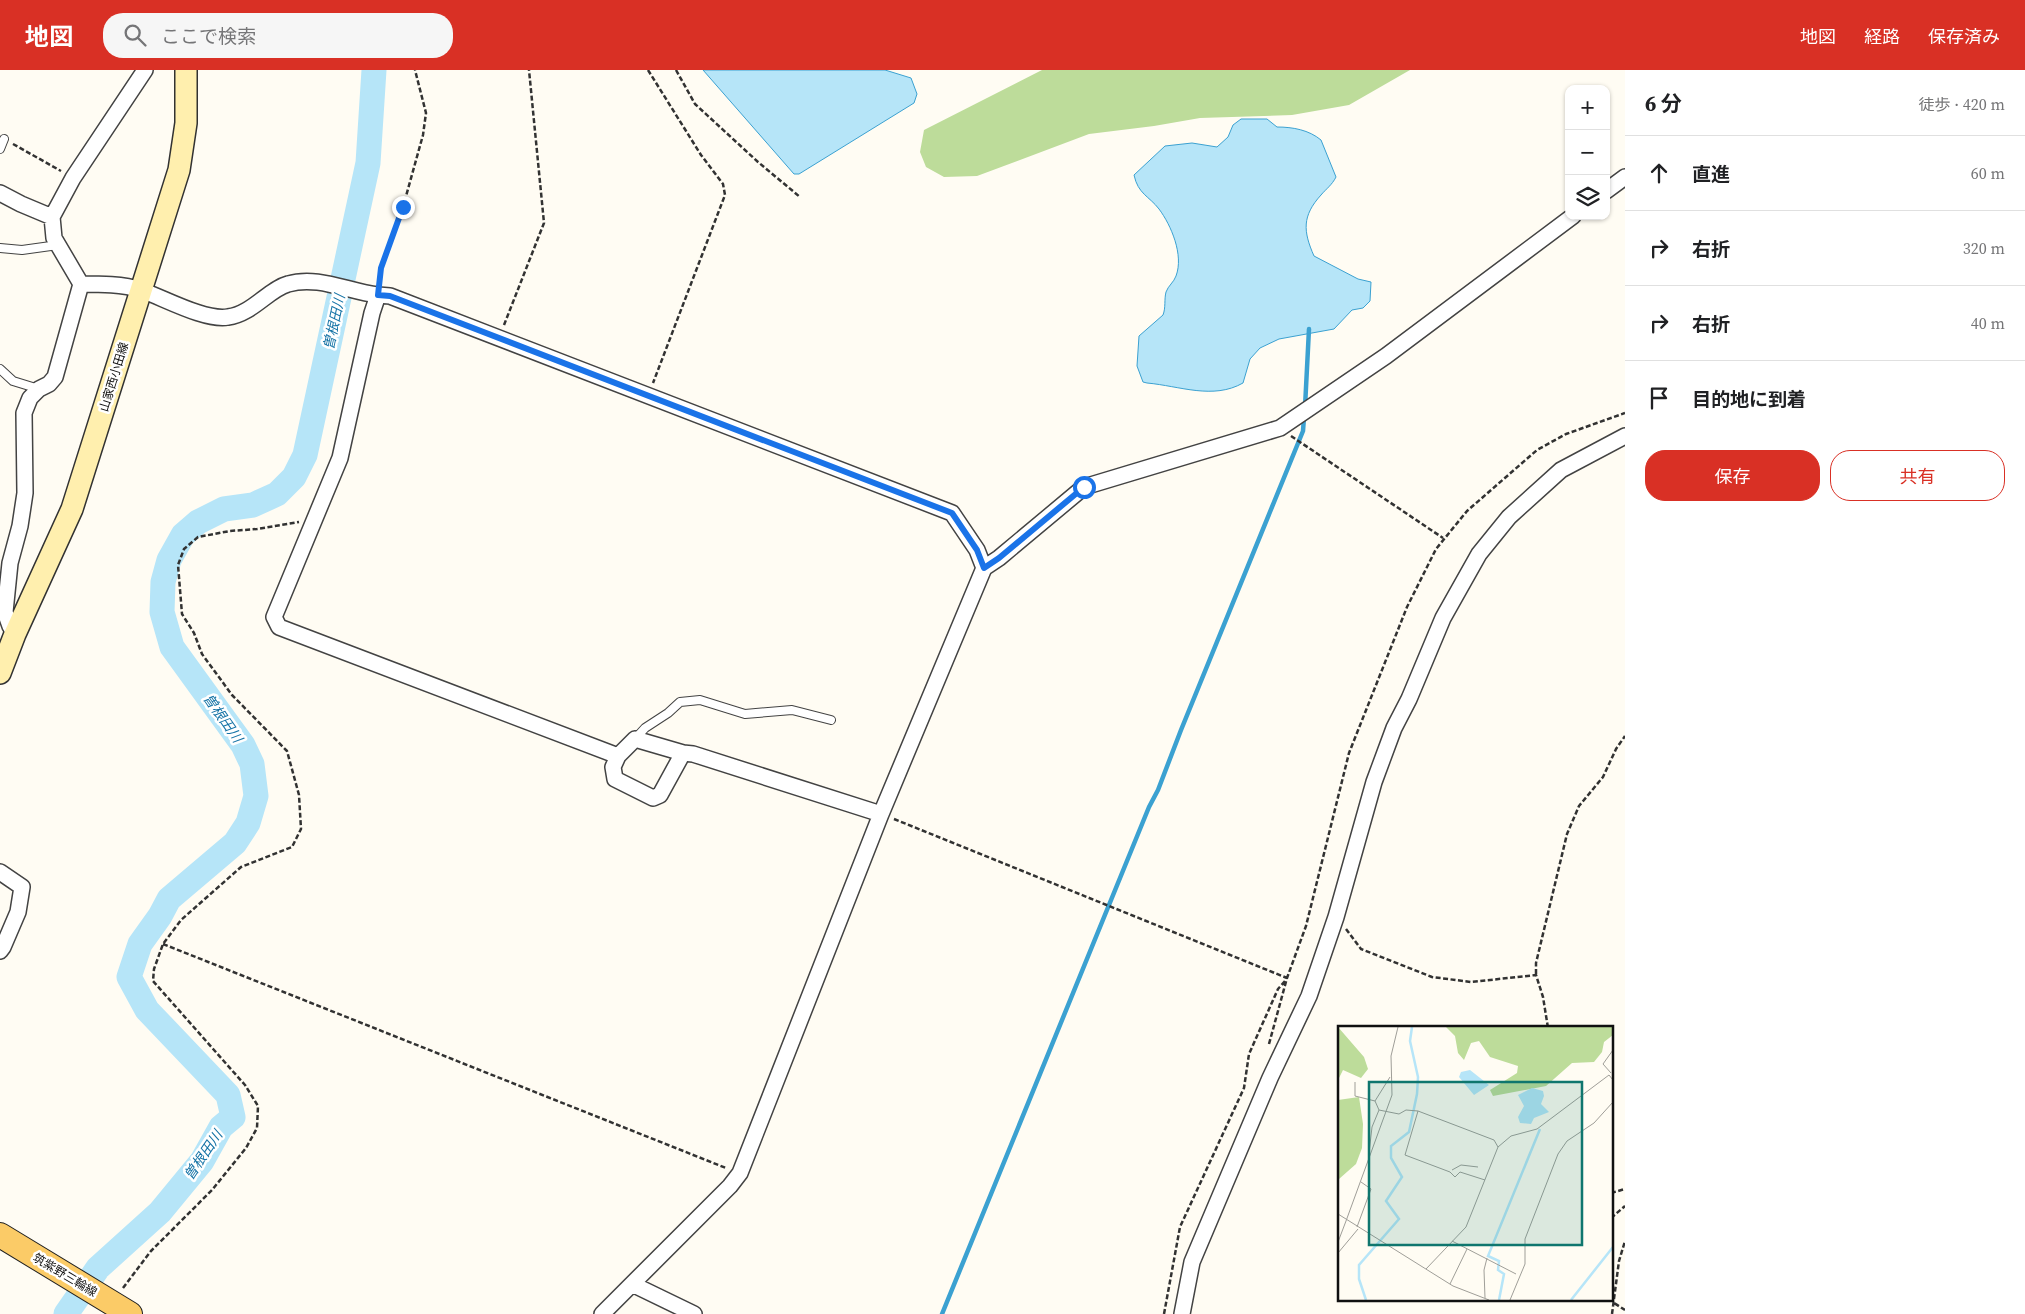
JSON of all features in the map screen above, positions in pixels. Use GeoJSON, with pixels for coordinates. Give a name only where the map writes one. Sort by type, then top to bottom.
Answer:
{"type":"FeatureCollection","features":[{"type":"Feature","properties":{"kind":"main road","name":"山家西小田線"},"geometry":{"type":"LineString","coordinates":[[0,673],[15,634],[72,508],[179,170],[186,123],[186,70]]}},
{"type":"Feature","properties":{"kind":"main road","name":"筑紫野三輪線"},"geometry":{"type":"LineString","coordinates":[[0,1235],[117,1306]]}},
{"type":"Feature","properties":{"kind":"street"},"geometry":{"type":"LineString","coordinates":[[15,634],[5,612],[10,563],[20,526],[25,493],[24,413],[30,398],[39,389],[49,384],[55,377],[81,284],[54,238],[52,217],[73,178],[145,70]]}},
{"type":"Feature","properties":{"kind":"street"},"geometry":{"type":"LineString","coordinates":[[1610,189],[1625,178]]}},
{"type":"Feature","properties":{"kind":"street"},"geometry":{"type":"LineString","coordinates":[[0,193],[52,217]]}},
{"type":"Feature","properties":{"kind":"street"},"geometry":{"type":"LineString","coordinates":[[602,1314],[730,1186],[740,1173],[881,814],[984,568],[999,558],[1084,487],[1280,428],[1386,356],[1568,220]]}},
{"type":"Feature","properties":{"kind":"street"},"geometry":{"type":"LineString","coordinates":[[81,284],[141,290],[211,316],[228,318],[244,312],[286,284],[320,282],[373,295],[390,296],[952,513],[977,550],[984,568]]}},
{"type":"Feature","properties":{"kind":"street"},"geometry":{"type":"LineString","coordinates":[[373,295],[372,313],[340,458],[274,617],[279,627],[618,756]]}},
{"type":"Feature","properties":{"kind":"street"},"geometry":{"type":"LineString","coordinates":[[1182,1314],[1192,1262],[1270,1078],[1309,996],[1336,917],[1374,782],[1394,728],[1409,699],[1443,618],[1479,554],[1509,517],[1561,470],[1625,436]]}},
{"type":"Feature","properties":{"kind":"street"},"geometry":{"type":"LineString","coordinates":[[683,753],[660,795],[653,798],[615,779],[613,767],[618,756],[635,739],[683,753],[693,754],[881,814]]}},
{"type":"Feature","properties":{"kind":"street"},"geometry":{"type":"LineString","coordinates":[[0,872],[22,886],[18,912],[0,951]]}},
{"type":"Feature","properties":{"kind":"street"},"geometry":{"type":"LineString","coordinates":[[632,1284],[694,1314]]}},
{"type":"Feature","properties":{"kind":"lane"},"geometry":{"type":"LineString","coordinates":[[0,149],[4,139]]}},
{"type":"Feature","properties":{"kind":"lane"},"geometry":{"type":"LineString","coordinates":[[0,248],[22,250],[58,245]]}},
{"type":"Feature","properties":{"kind":"lane"},"geometry":{"type":"LineString","coordinates":[[0,369],[13,381],[39,389]]}},
{"type":"Feature","properties":{"kind":"lane"},"geometry":{"type":"LineString","coordinates":[[635,739],[645,728],[668,713],[680,702],[700,700],[745,714],[792,710],[831,720]]}},
{"type":"Feature","properties":{"kind":"path"},"geometry":{"type":"LineString","coordinates":[[373,295],[403,207],[423,135],[426,113],[415,70]]}},
{"type":"Feature","properties":{"kind":"path"},"geometry":{"type":"LineString","coordinates":[[499,338],[544,222],[529,70]]}},
{"type":"Feature","properties":{"kind":"path"},"geometry":{"type":"LineString","coordinates":[[648,70],[701,155],[723,184],[725,195],[648,396]]}},
{"type":"Feature","properties":{"kind":"path"},"geometry":{"type":"LineString","coordinates":[[676,70],[695,104],[758,162],[800,197]]}},
{"type":"Feature","properties":{"kind":"path"},"geometry":{"type":"LineString","coordinates":[[4,139],[73,178]]}},
{"type":"Feature","properties":{"kind":"path"},"geometry":{"type":"LineString","coordinates":[[1268,1050],[1287,978],[1306,926],[1349,753],[1407,606],[1443,538],[1467,511],[1537,450],[1566,434],[1625,413]]}},
{"type":"Feature","properties":{"kind":"path"},"geometry":{"type":"LineString","coordinates":[[1280,428],[1443,538]]}},
{"type":"Feature","properties":{"kind":"path"},"geometry":{"type":"LineString","coordinates":[[117,1306],[151,1251],[212,1190],[246,1148],[257,1128],[258,1106],[245,1085],[153,981],[154,969],[163,944],[181,920],[241,867],[292,847],[301,829],[298,795],[287,751],[232,694],[202,654],[194,633],[182,614],[178,565],[184,549],[198,537],[230,531],[287,525],[317,516]]}},
{"type":"Feature","properties":{"kind":"path"},"geometry":{"type":"LineString","coordinates":[[1548,1026],[1543,997],[1536,974],[1536,963],[1567,834],[1579,806],[1603,777],[1616,749],[1625,736]]}},
{"type":"Feature","properties":{"kind":"path"},"geometry":{"type":"LineString","coordinates":[[881,814],[1287,978]]}},
{"type":"Feature","properties":{"kind":"path"},"geometry":{"type":"LineString","coordinates":[[1336,917],[1361,949],[1432,977],[1471,982],[1536,974]]}},
{"type":"Feature","properties":{"kind":"path"},"geometry":{"type":"LineString","coordinates":[[163,944],[740,1173]]}},
{"type":"Feature","properties":{"kind":"path"},"geometry":{"type":"LineString","coordinates":[[1164,1314],[1180,1227],[1244,1088],[1249,1054],[1278,989],[1287,978]]}},
{"type":"Feature","properties":{"kind":"path"},"geometry":{"type":"LineString","coordinates":[[1612,1193],[1625,1188]]}},
{"type":"Feature","properties":{"kind":"path"},"geometry":{"type":"LineString","coordinates":[[1612,1217],[1625,1206]]}},
{"type":"Feature","properties":{"kind":"path"},"geometry":{"type":"LineString","coordinates":[[1612,1314],[1619,1261],[1625,1241]]}},
{"type":"Feature","properties":{"kind":"path"},"geometry":{"type":"LineString","coordinates":[[1612,1299],[1614,1303],[1625,1310]]}},
{"type":"Feature","properties":{"kind":"green space"},"geometry":{"type":"Polygon","coordinates":[[[1042,70],[1410,70],[1349,105],[1292,115],[1200,118],[1089,134],[977,176],[944,177],[926,167],[920,152],[924,130],[1042,70]]]}},
{"type":"Feature","properties":{"kind":"water"},"geometry":{"type":"Polygon","coordinates":[[[703,70],[885,70],[911,78],[917,94],[914,103],[799,174],[794,174],[703,70]]]}},
{"type":"Feature","properties":{"kind":"water"},"geometry":{"type":"Polygon","coordinates":[[[1241,119],[1267,119],[1277,127],[1300,130],[1321,140],[1336,177],[1310,210],[1306,224],[1308,239],[1314,256],[1358,279],[1371,282],[1370,301],[1363,308],[1352,310],[1334,329],[1279,339],[1260,348],[1250,359],[1243,383],[1232,388],[1220,391],[1196,391],[1143,382],[1137,366],[1139,336],[1163,315],[1166,292],[1176,276],[1178,259],[1175,241],[1168,223],[1159,209],[1141,191],[1134,175],[1165,146],[1192,143],[1217,147],[1228,137],[1233,125],[1241,119]]]}},
{"type":"Feature","properties":{"kind":"waterway","name":"曽根田川"},"geometry":{"type":"LineString","coordinates":[[66,1314],[98,1268],[160,1212],[202,1161],[221,1127],[233,1117],[228,1095],[147,1010],[129,977],[140,944],[160,916],[169,899],[235,843],[248,823],[256,796],[252,764],[243,745],[172,647],[162,612],[163,582],[169,560],[183,535],[198,522],[224,509],[253,505],[277,494],[294,477],[305,455],[368,163],[374,70]]}},
{"type":"Feature","properties":{"kind":"waterway"},"geometry":{"type":"LineString","coordinates":[[1305,407],[1309,329]]}},
{"type":"Feature","properties":{"kind":"waterway"},"geometry":{"type":"LineString","coordinates":[[942,1314],[1149,807],[1158,790],[1303,431],[1304,417]]}},
{"type":"Feature","properties":{"kind":"route"},"geometry":{"type":"LineString","coordinates":[[403,207],[381,268],[378,295],[390,296],[952,513],[977,550],[984,568],[999,558],[1084,487]]}}]}
